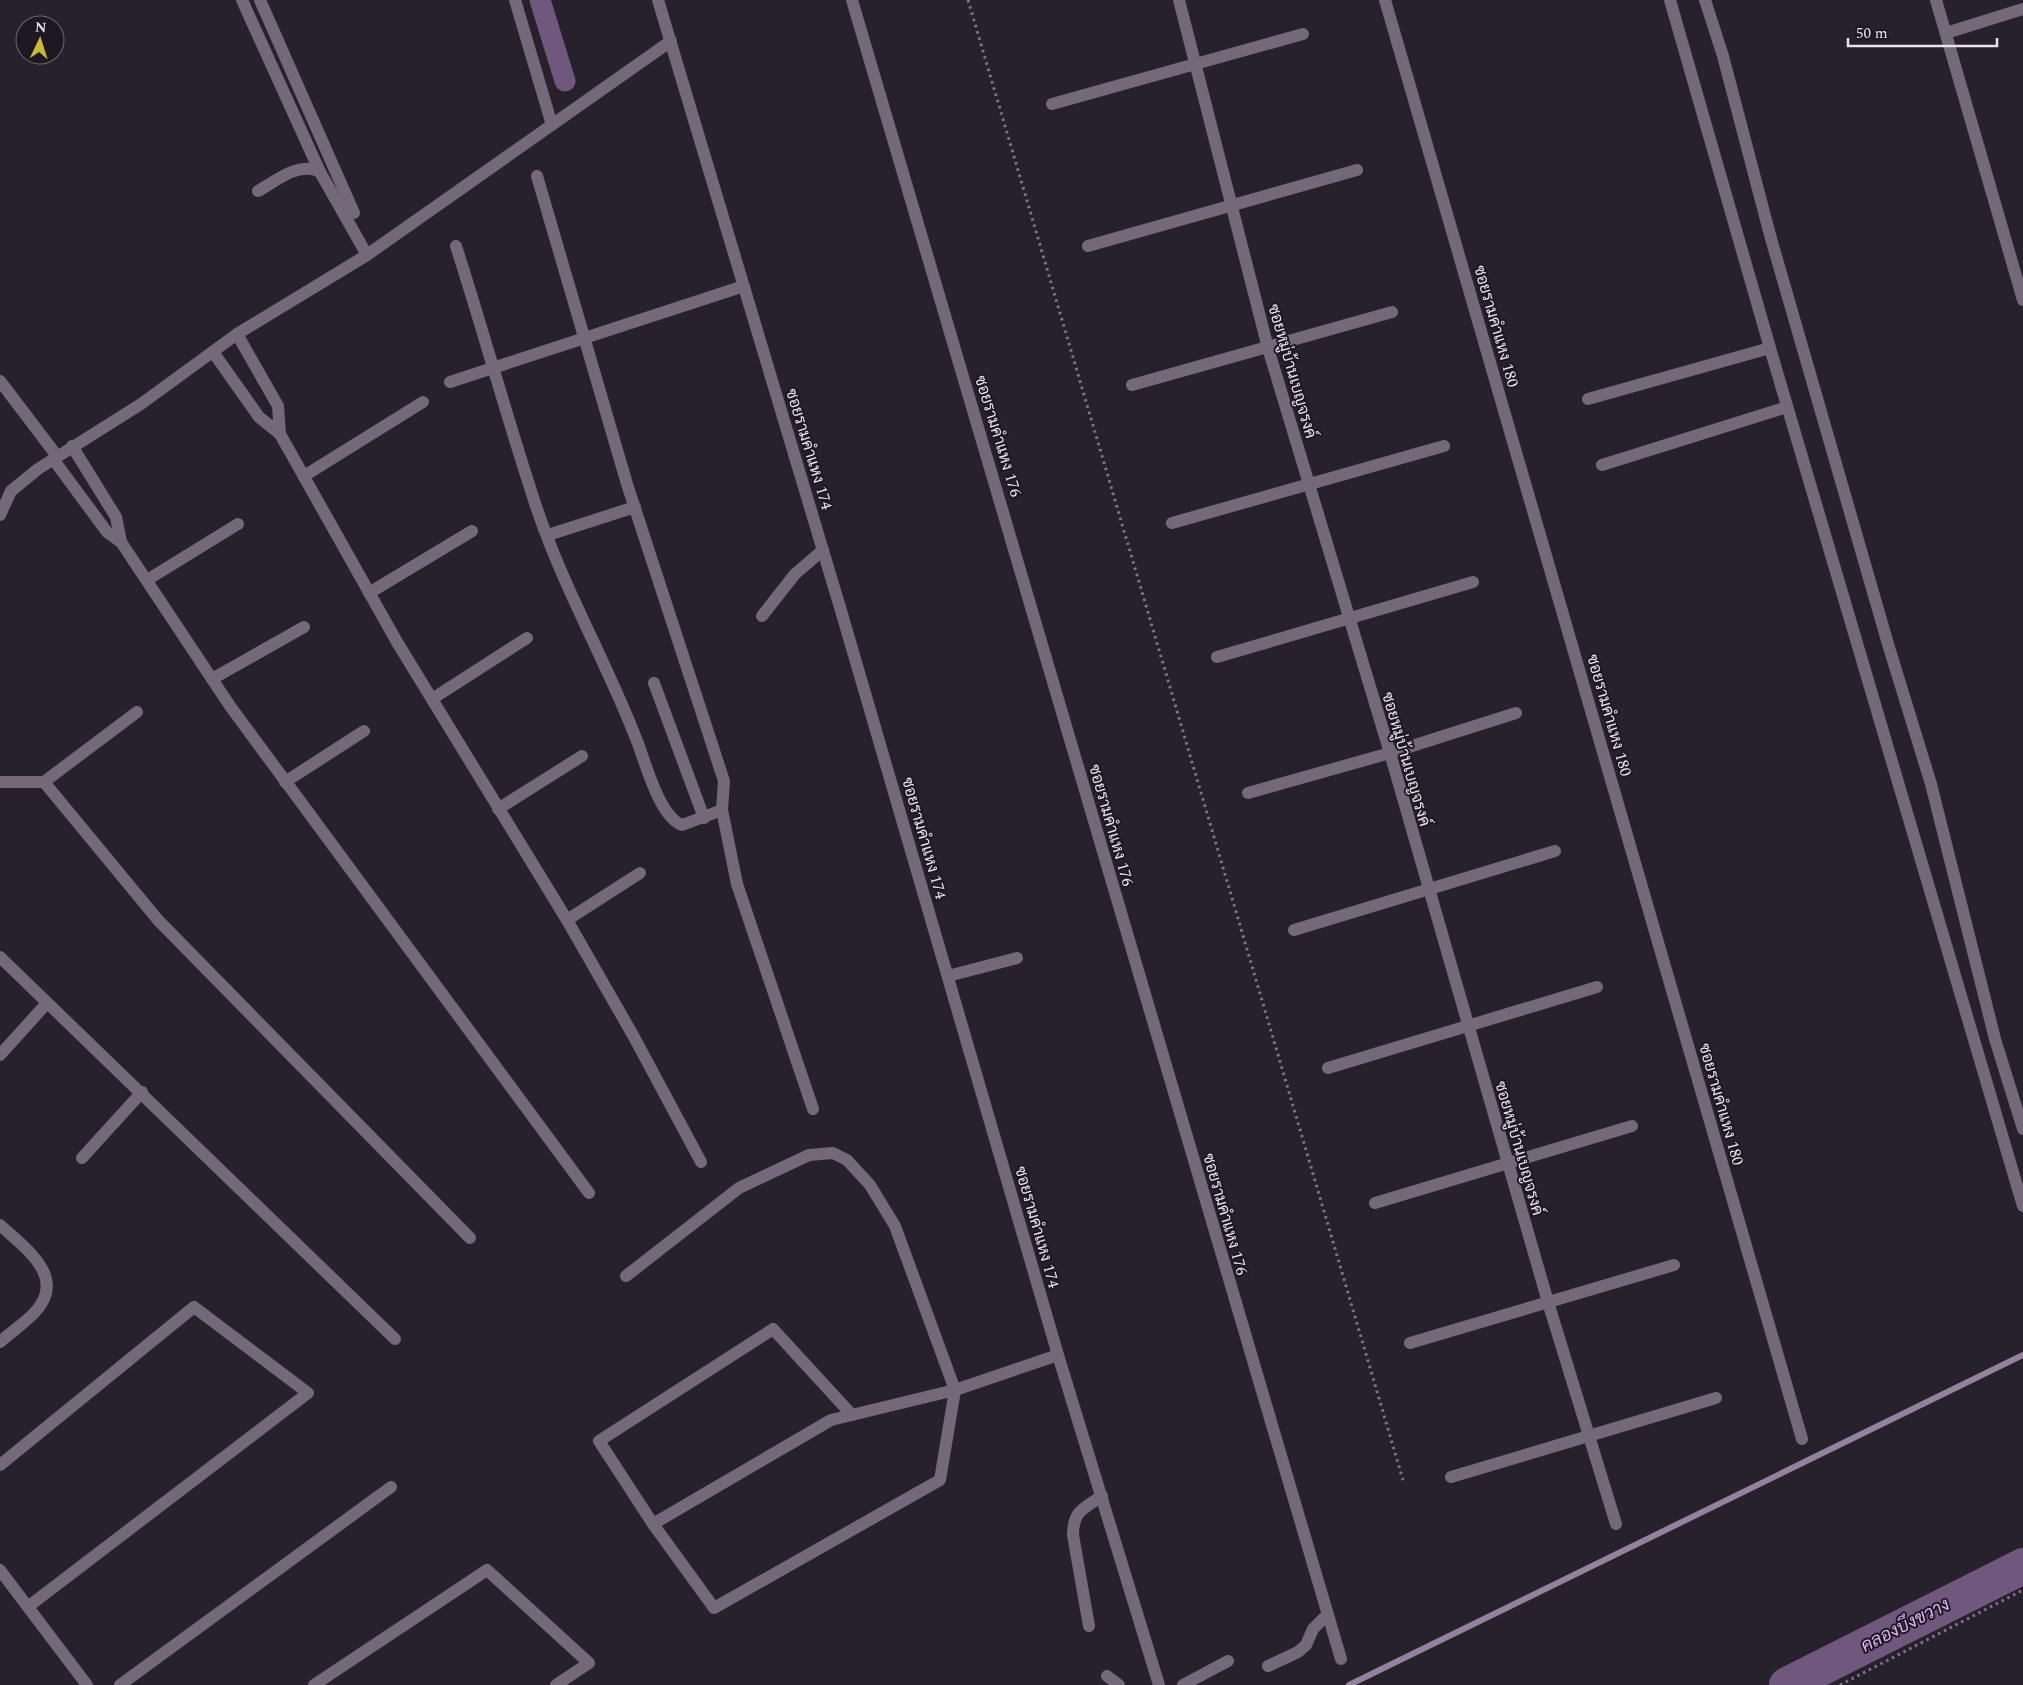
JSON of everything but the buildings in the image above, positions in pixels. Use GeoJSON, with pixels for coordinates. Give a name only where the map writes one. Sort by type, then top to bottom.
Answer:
{"type":"FeatureCollection","features":[{"type":"Feature","properties":{"kind":"street"},"geometry":{"type":"LineString","coordinates":[[242,0],[320,172],[367,255]]}},
{"type":"Feature","properties":{"kind":"street"},"geometry":{"type":"LineString","coordinates":[[260,0],[354,213]]}},
{"type":"Feature","properties":{"kind":"street"},"geometry":{"type":"LineString","coordinates":[[515,0],[552,125]]}},
{"type":"Feature","properties":{"kind":"street","name":"ซอยรามคำแหง 174"},"geometry":{"type":"LineString","coordinates":[[658,0],[823,550],[1058,1355],[1159,1685]]}},
{"type":"Feature","properties":{"kind":"street","name":"ซอยรามคำแหง 176"},"geometry":{"type":"LineString","coordinates":[[852,0],[1341,1660]]}},
{"type":"Feature","properties":{"kind":"street","name":"ซอยหมู่บ้านเบญจรงค์"},"geometry":{"type":"LineString","coordinates":[[1179,0],[1268,348],[1390,753],[1427,889],[1548,1302],[1616,1524]]}},
{"type":"Feature","properties":{"kind":"street","name":"ซอยรามคำแหง 180"},"geometry":{"type":"LineString","coordinates":[[1385,0],[1802,1438]]}},
{"type":"Feature","properties":{"kind":"street"},"geometry":{"type":"LineString","coordinates":[[1670,0],[1787,407],[2023,1206]]}},
{"type":"Feature","properties":{"kind":"street"},"geometry":{"type":"LineString","coordinates":[[1706,0],[1723,56],[1775,254],[1888,644],[1931,784],[1995,1038],[2023,1129]]}},
{"type":"Feature","properties":{"kind":"street"},"geometry":{"type":"LineString","coordinates":[[1936,0],[2023,300]]}},
{"type":"Feature","properties":{"kind":"street"},"geometry":{"type":"LineString","coordinates":[[1946,33],[2023,9]]}},
{"type":"Feature","properties":{"kind":"street"},"geometry":{"type":"LineString","coordinates":[[1052,104],[1304,34]]}},
{"type":"Feature","properties":{"kind":"street"},"geometry":{"type":"LineString","coordinates":[[0,515],[11,491],[55,458],[141,404],[237,334],[367,255],[671,41]]}},
{"type":"Feature","properties":{"kind":"street"},"geometry":{"type":"LineString","coordinates":[[258,191],[299,168],[312,167],[320,172]]}},
{"type":"Feature","properties":{"kind":"street"},"geometry":{"type":"LineString","coordinates":[[1088,246],[1230,204],[1357,170]]}},
{"type":"Feature","properties":{"kind":"street"},"geometry":{"type":"LineString","coordinates":[[537,176],[635,507],[724,781],[722,810],[738,884],[813,1108]]}},
{"type":"Feature","properties":{"kind":"street"},"geometry":{"type":"LineString","coordinates":[[456,246],[537,510],[632,726],[667,814],[674,822],[682,825],[722,810]]}},
{"type":"Feature","properties":{"kind":"street"},"geometry":{"type":"LineString","coordinates":[[450,382],[494,366],[744,286]]}},
{"type":"Feature","properties":{"kind":"street"},"geometry":{"type":"LineString","coordinates":[[1132,385],[1392,312]]}},
{"type":"Feature","properties":{"kind":"street"},"geometry":{"type":"LineString","coordinates":[[237,334],[278,406],[280,434]]}},
{"type":"Feature","properties":{"kind":"street"},"geometry":{"type":"LineString","coordinates":[[1588,399],[1770,348]]}},
{"type":"Feature","properties":{"kind":"street"},"geometry":{"type":"LineString","coordinates":[[213,352],[259,417],[280,434],[369,593],[498,809],[567,920],[634,1037],[701,1162]]}},
{"type":"Feature","properties":{"kind":"street"},"geometry":{"type":"LineString","coordinates":[[0,381],[107,532],[121,542],[212,679],[285,782],[588,1193]]}},
{"type":"Feature","properties":{"kind":"street"},"geometry":{"type":"LineString","coordinates":[[304,476],[424,402]]}},
{"type":"Feature","properties":{"kind":"street"},"geometry":{"type":"LineString","coordinates":[[1602,465],[1787,407]]}},
{"type":"Feature","properties":{"kind":"street"},"geometry":{"type":"LineString","coordinates":[[72,446],[116,517],[121,542]]}},
{"type":"Feature","properties":{"kind":"street"},"geometry":{"type":"LineString","coordinates":[[1172,523],[1444,446]]}},
{"type":"Feature","properties":{"kind":"street"},"geometry":{"type":"LineString","coordinates":[[548,535],[635,507]]}},
{"type":"Feature","properties":{"kind":"street"},"geometry":{"type":"LineString","coordinates":[[147,580],[238,524]]}},
{"type":"Feature","properties":{"kind":"street"},"geometry":{"type":"LineString","coordinates":[[369,593],[472,531]]}},
{"type":"Feature","properties":{"kind":"street"},"geometry":{"type":"LineString","coordinates":[[762,616],[795,574],[823,550]]}},
{"type":"Feature","properties":{"kind":"street"},"geometry":{"type":"LineString","coordinates":[[1217,657],[1473,582]]}},
{"type":"Feature","properties":{"kind":"street"},"geometry":{"type":"LineString","coordinates":[[212,679],[304,628]]}},
{"type":"Feature","properties":{"kind":"street"},"geometry":{"type":"LineString","coordinates":[[432,699],[527,638]]}},
{"type":"Feature","properties":{"kind":"street"},"geometry":{"type":"LineString","coordinates":[[654,683],[704,818]]}},
{"type":"Feature","properties":{"kind":"street"},"geometry":{"type":"LineString","coordinates":[[0,782],[44,782],[137,712]]}},
{"type":"Feature","properties":{"kind":"street"},"geometry":{"type":"LineString","coordinates":[[1248,793],[1390,753],[1516,712]]}},
{"type":"Feature","properties":{"kind":"street"},"geometry":{"type":"LineString","coordinates":[[285,782],[364,731]]}},
{"type":"Feature","properties":{"kind":"street"},"geometry":{"type":"LineString","coordinates":[[498,809],[582,756]]}},
{"type":"Feature","properties":{"kind":"street"},"geometry":{"type":"LineString","coordinates":[[44,782],[158,920],[470,1238]]}},
{"type":"Feature","properties":{"kind":"street"},"geometry":{"type":"LineString","coordinates":[[1294,930],[1555,851]]}},
{"type":"Feature","properties":{"kind":"street"},"geometry":{"type":"LineString","coordinates":[[567,920],[640,873]]}},
{"type":"Feature","properties":{"kind":"street"},"geometry":{"type":"LineString","coordinates":[[0,957],[142,1092],[395,1339]]}},
{"type":"Feature","properties":{"kind":"street"},"geometry":{"type":"LineString","coordinates":[[948,976],[1017,958]]}},
{"type":"Feature","properties":{"kind":"street"},"geometry":{"type":"LineString","coordinates":[[1328,1068],[1597,987]]}},
{"type":"Feature","properties":{"kind":"street"},"geometry":{"type":"LineString","coordinates":[[0,1054],[47,1003]]}},
{"type":"Feature","properties":{"kind":"street"},"geometry":{"type":"LineString","coordinates":[[82,1158],[142,1092]]}},
{"type":"Feature","properties":{"kind":"street"},"geometry":{"type":"LineString","coordinates":[[1375,1203],[1632,1126]]}},
{"type":"Feature","properties":{"kind":"street"},"geometry":{"type":"LineString","coordinates":[[626,1276],[739,1188],[809,1155],[833,1153],[847,1160],[870,1185],[895,1226],[955,1390],[940,1480],[714,1608],[653,1524],[599,1442],[773,1329],[852,1415]]}},
{"type":"Feature","properties":{"kind":"street"},"geometry":{"type":"LineString","coordinates":[[0,1224],[37,1260],[46,1274],[47,1286],[45,1296],[36,1311],[0,1342]]}},
{"type":"Feature","properties":{"kind":"street"},"geometry":{"type":"LineString","coordinates":[[1410,1343],[1674,1265]]}},
{"type":"Feature","properties":{"kind":"street"},"geometry":{"type":"LineString","coordinates":[[0,1465],[194,1307],[308,1393],[29,1606]]}},
{"type":"Feature","properties":{"kind":"street"},"geometry":{"type":"LineString","coordinates":[[653,1524],[831,1420],[955,1390],[1058,1355]]}},
{"type":"Feature","properties":{"kind":"street"},"geometry":{"type":"LineString","coordinates":[[1451,1477],[1589,1434],[1716,1398]]}},
{"type":"Feature","properties":{"kind":"street"},"geometry":{"type":"LineString","coordinates":[[120,1685],[391,1487]]}},
{"type":"Feature","properties":{"kind":"street"},"geometry":{"type":"LineString","coordinates":[[1089,1626],[1073,1535],[1073,1520],[1079,1511],[1102,1496]]}},
{"type":"Feature","properties":{"kind":"street"},"geometry":{"type":"LineString","coordinates":[[0,1570],[88,1685]]}},
{"type":"Feature","properties":{"kind":"street"},"geometry":{"type":"LineString","coordinates":[[314,1685],[487,1570],[589,1663],[556,1685]]}},
{"type":"Feature","properties":{"kind":"street"},"geometry":{"type":"LineString","coordinates":[[1268,1666],[1298,1652],[1306,1644],[1313,1629],[1327,1615]]}},
{"type":"Feature","properties":{"kind":"street"},"geometry":{"type":"LineString","coordinates":[[1183,1685],[1228,1661]]}},
{"type":"Feature","properties":{"kind":"street"},"geometry":{"type":"LineString","coordinates":[[1108,1676],[1119,1685]]}},
{"type":"Feature","properties":{"kind":"path"},"geometry":{"type":"LineString","coordinates":[[968,0],[1404,1480]]}},
{"type":"Feature","properties":{"kind":"path"},"geometry":{"type":"LineString","coordinates":[[1840,1685],[2023,1590]]}},
{"type":"Feature","properties":{"kind":"waterway"},"geometry":{"type":"LineString","coordinates":[[540,0],[565,81]]}},
{"type":"Feature","properties":{"kind":"waterway"},"geometry":{"type":"LineString","coordinates":[[1349,1685],[2023,1355]]}},
{"type":"Feature","properties":{"kind":"waterway","name":"คลองบึงขวาง"},"geometry":{"type":"LineString","coordinates":[[1787,1685],[2023,1566]]}}]}
